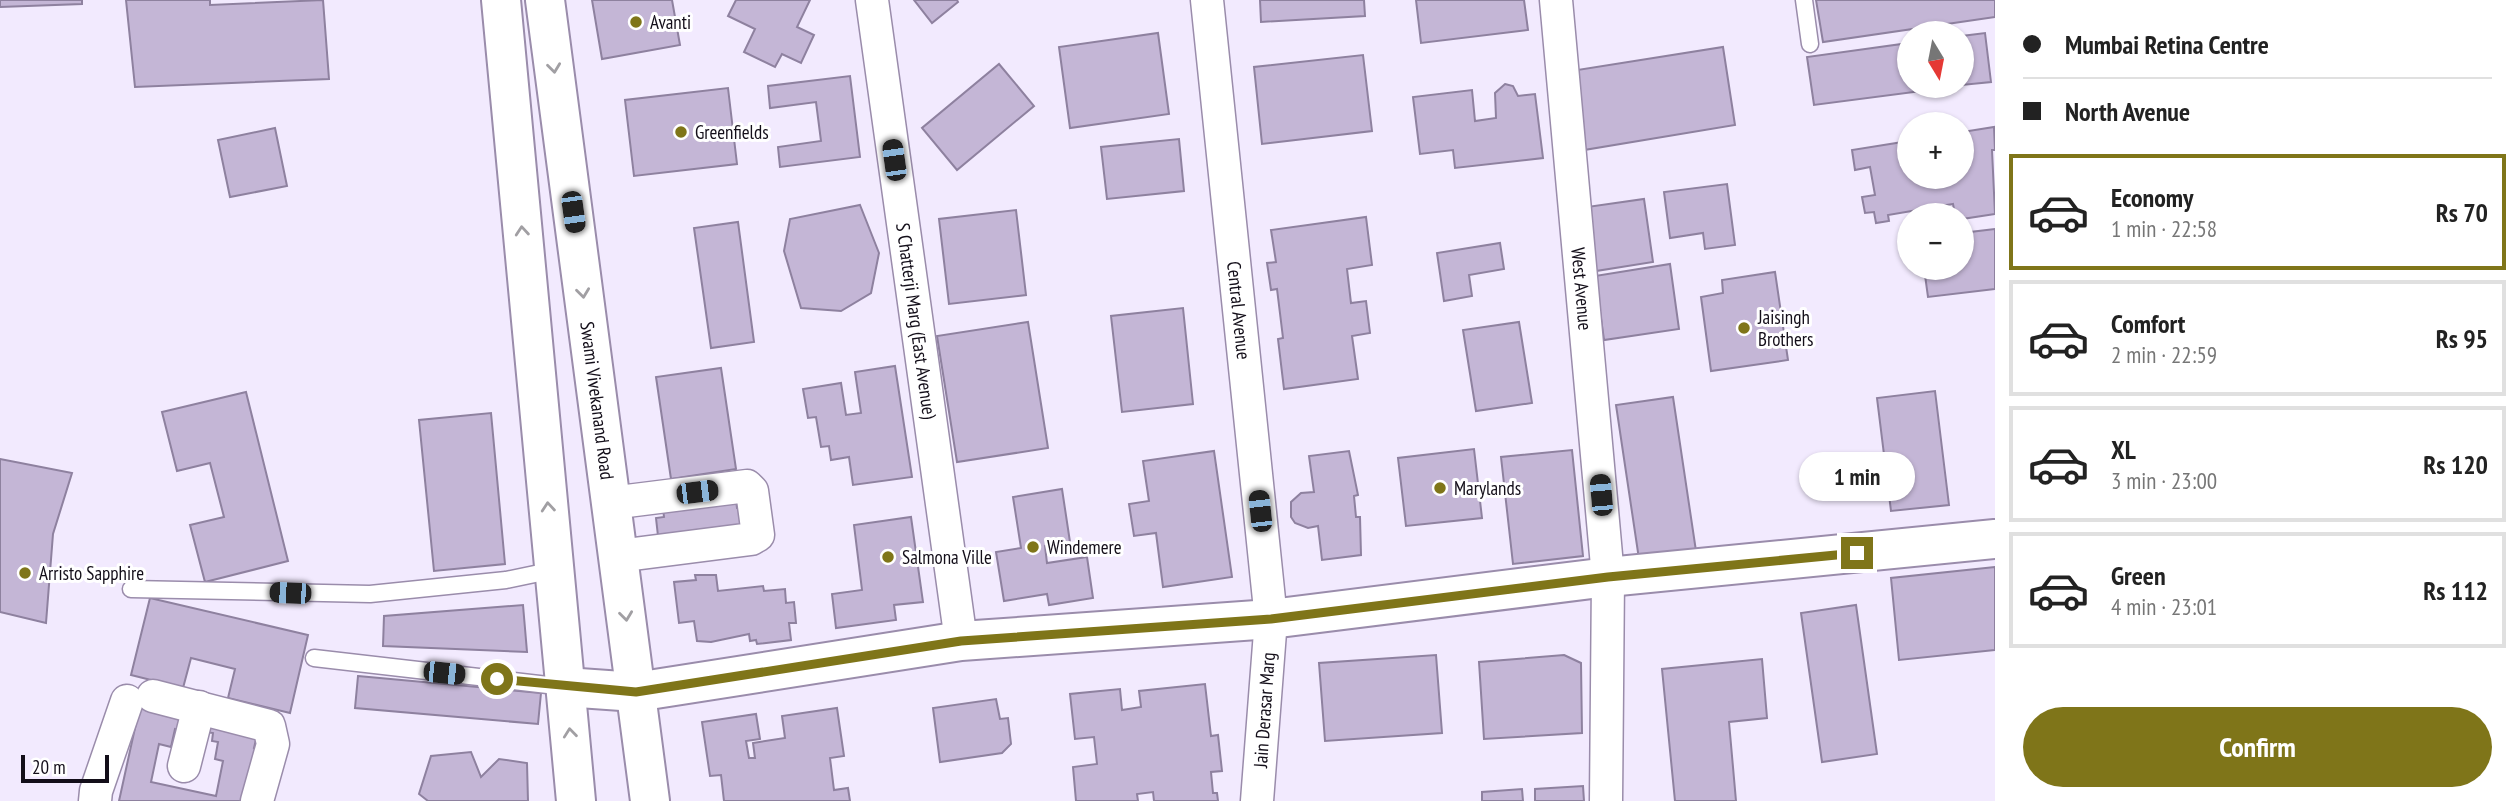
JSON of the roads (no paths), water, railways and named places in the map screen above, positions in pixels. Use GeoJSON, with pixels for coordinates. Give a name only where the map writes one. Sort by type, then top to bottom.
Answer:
{"type":"FeatureCollection","features":[{"type":"Feature","properties":{"kind":"main road"},"geometry":{"type":"LineString","coordinates":[[500,0],[576,801]]}},
{"type":"Feature","properties":{"kind":"main road","name":"Swami Vivekanand Road"},"geometry":{"type":"LineString","coordinates":[[545,0],[629,501],[635,554],[636,692],[650,801]]}},
{"type":"Feature","properties":{"kind":"main road"},"geometry":{"type":"LineString","coordinates":[[565,687],[636,692],[961,641],[1271,619],[1608,577],[1995,539]]}},
{"type":"Feature","properties":{"kind":"street","name":"S Chatterji Marg (East Avenue)"},"geometry":{"type":"LineString","coordinates":[[872,0],[961,641]]}},
{"type":"Feature","properties":{"kind":"street","name":"Central Avenue"},"geometry":{"type":"LineString","coordinates":[[1207,0],[1271,619]]}},
{"type":"Feature","properties":{"kind":"street","name":"West Avenue"},"geometry":{"type":"LineString","coordinates":[[1556,0],[1608,577],[1606,801]]}},
{"type":"Feature","properties":{"kind":"street"},"geometry":{"type":"LineString","coordinates":[[629,501],[747,486],[752,491],[758,535],[751,539],[635,554]]}},
{"type":"Feature","properties":{"kind":"street","name":"Jain Derasar Marg"},"geometry":{"type":"LineString","coordinates":[[1257,801],[1271,619]]}},
{"type":"Feature","properties":{"kind":"street"},"geometry":{"type":"LineString","coordinates":[[95,801],[96,791],[140,699],[199,707],[269,726],[273,744],[257,801]]}},
{"type":"Feature","properties":{"kind":"street"},"geometry":{"type":"LineString","coordinates":[[184,766],[199,707]]}},
{"type":"Feature","properties":{"kind":"lane"},"geometry":{"type":"LineString","coordinates":[[1804,0],[1810,44]]}},
{"type":"Feature","properties":{"kind":"lane"},"geometry":{"type":"LineString","coordinates":[[131,589],[370,594],[506,580],[554,570]]}},
{"type":"Feature","properties":{"kind":"lane"},"geometry":{"type":"LineString","coordinates":[[314,658],[565,687]]}},
{"type":"Feature","properties":{"kind":"place","name":"Avanti"},"geometry":{"type":"Point","coordinates":[636,22]}},
{"type":"Feature","properties":{"kind":"place","name":"Greenfields"},"geometry":{"type":"Point","coordinates":[681,132]}},
{"type":"Feature","properties":{"kind":"place","name":"Jaisingh Brothers"},"geometry":{"type":"Point","coordinates":[1744,328]}},
{"type":"Feature","properties":{"kind":"place","name":"Marylands"},"geometry":{"type":"Point","coordinates":[1440,488]}},
{"type":"Feature","properties":{"kind":"place","name":"Windemere"},"geometry":{"type":"Point","coordinates":[1033,547]}},
{"type":"Feature","properties":{"kind":"place","name":"Salmona Ville"},"geometry":{"type":"Point","coordinates":[888,557]}},
{"type":"Feature","properties":{"kind":"place","name":"Arristo Sapphire"},"geometry":{"type":"Point","coordinates":[25,573]}}]}
